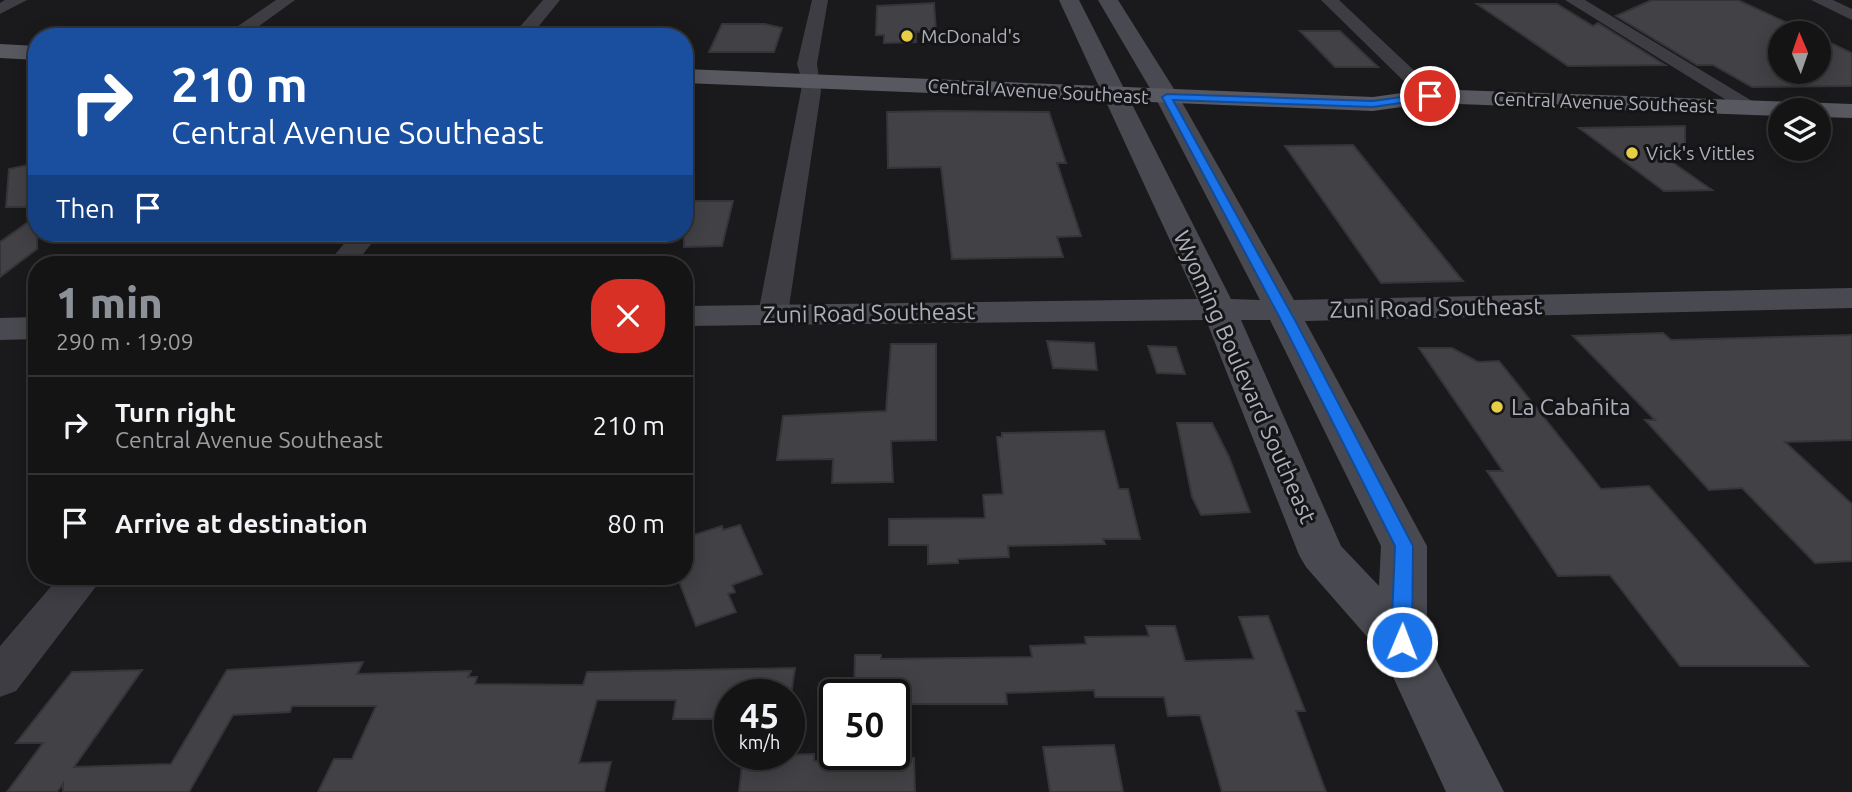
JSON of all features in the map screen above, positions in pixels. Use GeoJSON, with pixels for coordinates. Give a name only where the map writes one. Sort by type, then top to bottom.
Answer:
{"type":"FeatureCollection","features":[{"type":"Feature","properties":{"kind":"main road","name":"Wyoming Boulevard Southeast"},"geometry":{"type":"LineString","coordinates":[[1069,0],[1219,309],[1322,555],[1402,642],[1475,792]]}},
{"type":"Feature","properties":{"kind":"main road","name":"Wyoming Boulevard Southeast"},"geometry":{"type":"LineString","coordinates":[[1108,0],[1160,86],[1282,309],[1404,546],[1402,642]]}},
{"type":"Feature","properties":{"kind":"main road"},"geometry":{"type":"LineString","coordinates":[[0,36],[28,37]]}},
{"type":"Feature","properties":{"kind":"main road"},"geometry":{"type":"LineString","coordinates":[[0,51],[28,53]]}},
{"type":"Feature","properties":{"kind":"main road"},"geometry":{"type":"LineString","coordinates":[[693,61],[810,73]]}},
{"type":"Feature","properties":{"kind":"main road","name":"Central Avenue Southeast"},"geometry":{"type":"LineString","coordinates":[[693,76],[810,73],[1160,86],[1373,104],[1430,96],[1852,111]]}},
{"type":"Feature","properties":{"kind":"main road","name":"Zuni Road Southeast"},"geometry":{"type":"LineString","coordinates":[[693,316],[1219,309],[1359,311],[1852,298]]}},
{"type":"Feature","properties":{"kind":"main road"},"geometry":{"type":"LineString","coordinates":[[0,329],[28,328]]}},
{"type":"Feature","properties":{"kind":"street"},"geometry":{"type":"LineString","coordinates":[[0,9],[19,0]]}},
{"type":"Feature","properties":{"kind":"street"},"geometry":{"type":"LineString","coordinates":[[245,28],[287,0]]}},
{"type":"Feature","properties":{"kind":"street"},"geometry":{"type":"LineString","coordinates":[[528,28],[552,0]]}},
{"type":"Feature","properties":{"kind":"street"},"geometry":{"type":"LineString","coordinates":[[773,314],[820,0]]}},
{"type":"Feature","properties":{"kind":"street"},"geometry":{"type":"LineString","coordinates":[[1329,0],[1430,96]]}},
{"type":"Feature","properties":{"kind":"street"},"geometry":{"type":"LineString","coordinates":[[1573,0],[1751,107]]}},
{"type":"Feature","properties":{"kind":"street"},"geometry":{"type":"LineString","coordinates":[[1819,0],[1852,15]]}},
{"type":"Feature","properties":{"kind":"street"},"geometry":{"type":"LineString","coordinates":[[348,256],[359,242]]}},
{"type":"Feature","properties":{"kind":"street"},"geometry":{"type":"LineString","coordinates":[[0,678],[77,585]]}},
{"type":"Feature","properties":{"kind":"building"},"geometry":{"type":"Polygon","coordinates":[[[1652,0],[1738,0],[1783,21],[1768,21],[1768,84],[1831,84],[1831,43],[1852,53],[1852,86],[1752,87],[1713,65],[1697,65],[1616,16],[1652,0]]]}},
{"type":"Feature","properties":{"kind":"building"},"geometry":{"type":"Polygon","coordinates":[[[934,3],[936,31],[916,32],[916,42],[884,43],[884,35],[876,35],[877,6],[934,3]]]}},
{"type":"Feature","properties":{"kind":"building"},"geometry":{"type":"Polygon","coordinates":[[[1477,4],[1557,4],[1593,26],[1598,23],[1665,65],[1568,66],[1477,4]]]}},
{"type":"Feature","properties":{"kind":"building"},"geometry":{"type":"Polygon","coordinates":[[[722,24],[765,24],[782,28],[774,52],[709,52],[722,24]]]}},
{"type":"Feature","properties":{"kind":"building"},"geometry":{"type":"Polygon","coordinates":[[[1300,31],[1340,31],[1378,67],[1335,67],[1300,31]]]}},
{"type":"Feature","properties":{"kind":"building"},"geometry":{"type":"Polygon","coordinates":[[[887,112],[1049,112],[1066,163],[1057,163],[1081,236],[1057,237],[1063,257],[952,259],[941,167],[888,168],[887,112]]]}},
{"type":"Feature","properties":{"kind":"building"},"geometry":{"type":"Polygon","coordinates":[[[1685,126],[1685,152],[1659,153],[1712,190],[1664,191],[1579,128],[1685,126]]]}},
{"type":"Feature","properties":{"kind":"building"},"geometry":{"type":"Polygon","coordinates":[[[1353,145],[1463,281],[1381,283],[1285,146],[1353,145]]]}},
{"type":"Feature","properties":{"kind":"building"},"geometry":{"type":"Polygon","coordinates":[[[28,165],[28,207],[6,207],[9,169],[28,165]]]}},
{"type":"Feature","properties":{"kind":"building"},"geometry":{"type":"Polygon","coordinates":[[[693,201],[733,201],[722,246],[684,247],[684,242],[693,242],[693,201]]]}},
{"type":"Feature","properties":{"kind":"building"},"geometry":{"type":"Polygon","coordinates":[[[28,222],[28,242],[37,242],[37,249],[0,277],[0,242],[28,222]]]}},
{"type":"Feature","properties":{"kind":"building"},"geometry":{"type":"Polygon","coordinates":[[[1663,333],[1671,340],[1852,335],[1852,440],[1785,442],[1852,504],[1852,561],[1815,563],[1742,488],[1709,490],[1645,420],[1655,420],[1573,336],[1663,333]]]}},
{"type":"Feature","properties":{"kind":"building"},"geometry":{"type":"Polygon","coordinates":[[[1047,341],[1094,343],[1097,370],[1053,368],[1047,341]]]}},
{"type":"Feature","properties":{"kind":"building"},"geometry":{"type":"Polygon","coordinates":[[[891,344],[936,344],[936,440],[891,441],[893,482],[832,483],[833,459],[777,460],[783,416],[886,411],[891,344]]]}},
{"type":"Feature","properties":{"kind":"building"},"geometry":{"type":"Polygon","coordinates":[[[1148,346],[1176,347],[1185,374],[1157,373],[1148,346]]]}},
{"type":"Feature","properties":{"kind":"building"},"geometry":{"type":"Polygon","coordinates":[[[1419,348],[1452,348],[1478,362],[1499,361],[1601,489],[1649,486],[1808,666],[1680,666],[1610,575],[1558,576],[1487,471],[1503,471],[1419,348]]]}},
{"type":"Feature","properties":{"kind":"building"},"geometry":{"type":"Polygon","coordinates":[[[1177,423],[1212,423],[1229,457],[1250,512],[1201,515],[1192,497],[1177,423]]]}},
{"type":"Feature","properties":{"kind":"building"},"geometry":{"type":"Polygon","coordinates":[[[1104,431],[1119,489],[1128,489],[1140,539],[1103,539],[1105,544],[1008,546],[1009,557],[958,559],[958,563],[928,564],[928,545],[889,545],[889,519],[985,518],[983,495],[1003,494],[997,437],[1002,437],[1002,433],[1104,431]]]}},
{"type":"Feature","properties":{"kind":"building"},"geometry":{"type":"Polygon","coordinates":[[[740,525],[762,574],[732,585],[735,592],[728,594],[736,612],[696,626],[680,585],[693,585],[693,535],[722,526],[723,530],[740,525]]]}},
{"type":"Feature","properties":{"kind":"building"},"geometry":{"type":"Polygon","coordinates":[[[1268,616],[1305,711],[1296,711],[1326,792],[1222,792],[1200,715],[1168,716],[1164,697],[1095,697],[1094,690],[1006,693],[1007,704],[911,704],[910,679],[854,679],[855,655],[881,655],[881,659],[1032,657],[1030,646],[1086,644],[1085,637],[1149,636],[1146,626],[1175,626],[1185,661],[1254,659],[1239,617],[1268,616]]]}},
{"type":"Feature","properties":{"kind":"building"},"geometry":{"type":"Polygon","coordinates":[[[363,662],[357,674],[471,671],[468,677],[477,677],[475,684],[583,685],[587,672],[795,668],[793,679],[714,679],[714,719],[673,719],[676,700],[597,700],[579,763],[611,762],[604,792],[318,792],[334,759],[352,759],[376,706],[292,706],[290,712],[233,715],[189,792],[63,792],[63,784],[57,792],[7,792],[43,743],[16,743],[72,672],[142,670],[74,767],[171,764],[227,670],[363,662]]]}},
{"type":"Feature","properties":{"kind":"building"},"geometry":{"type":"Polygon","coordinates":[[[1114,745],[1123,792],[1050,792],[1043,747],[1114,745]]]}},
{"type":"Feature","properties":{"kind":"building"},"geometry":{"type":"Polygon","coordinates":[[[805,754],[814,754],[814,761],[819,761],[819,770],[910,770],[910,758],[914,758],[915,792],[739,792],[741,770],[805,770],[805,754]]]}},
{"type":"Feature","properties":{"kind":"place","name":"McDonald's"},"geometry":{"type":"Point","coordinates":[907,36]}},
{"type":"Feature","properties":{"kind":"place","name":"Vick's Vittles"},"geometry":{"type":"Point","coordinates":[1632,153]}},
{"type":"Feature","properties":{"kind":"place","name":"La Cabañita"},"geometry":{"type":"Point","coordinates":[1497,407]}},
{"type":"Feature","properties":{"kind":"route"},"geometry":{"type":"LineString","coordinates":[[1402,642],[1404,546],[1289,322],[1167,97],[1373,104],[1430,96]]}}]}
